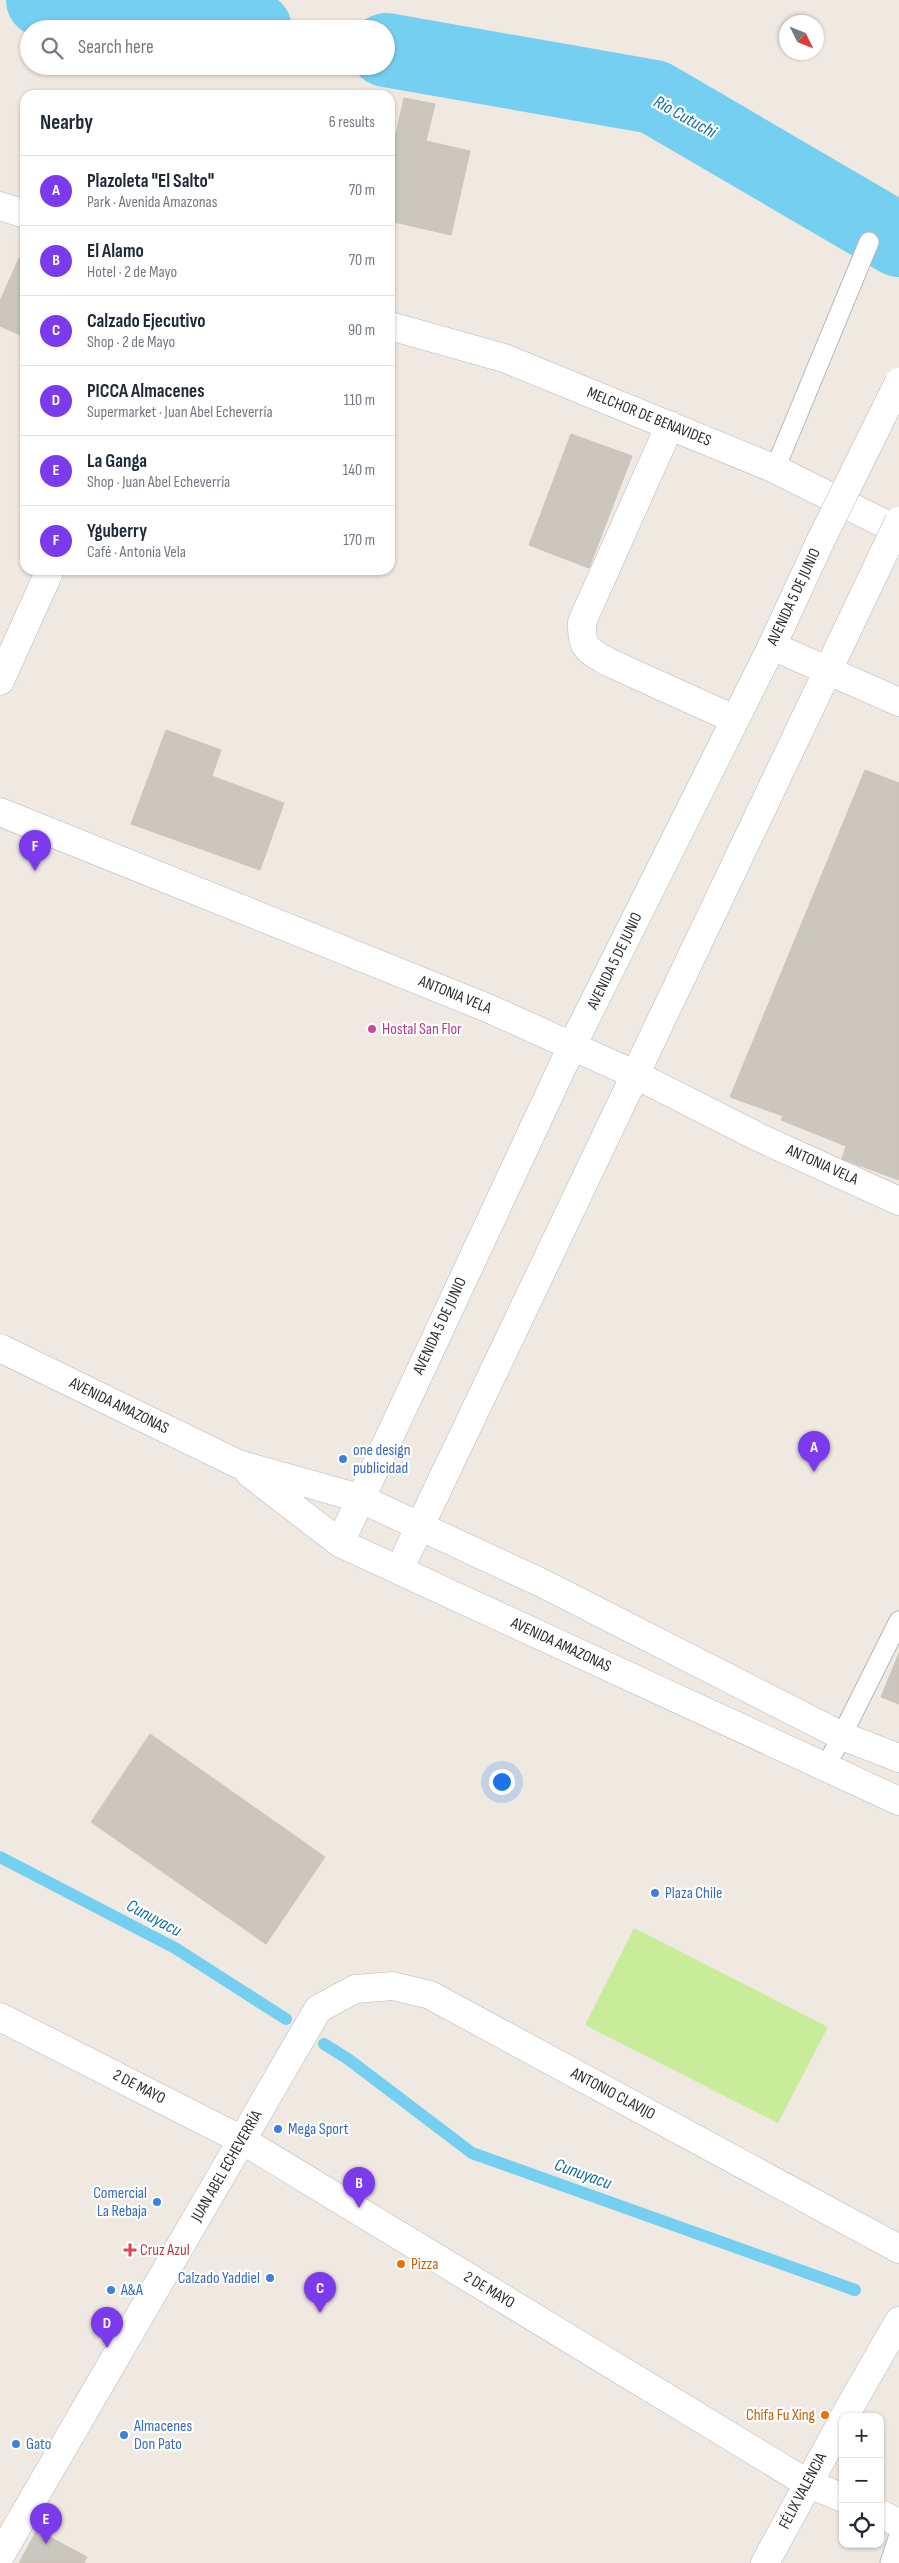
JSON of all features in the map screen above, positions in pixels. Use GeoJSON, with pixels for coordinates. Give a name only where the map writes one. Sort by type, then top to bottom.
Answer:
{"type":"FeatureCollection","features":[{"type":"Feature","properties":{"kind":"street"},"geometry":{"type":"LineString","coordinates":[[0,206],[20,212]]}},
{"type":"Feature","properties":{"kind":"street","name":"MELCHOR DE BENAVIDES"},"geometry":{"type":"LineString","coordinates":[[395,327],[504,358],[670,425],[775,469],[899,531]]}},
{"type":"Feature","properties":{"kind":"street","name":"AVENIDA 5 DE JUNIO"},"geometry":{"type":"LineString","coordinates":[[340,1543],[359,1498],[572,1046],[772,646],[820,542],[899,382]]}},
{"type":"Feature","properties":{"kind":"street"},"geometry":{"type":"LineString","coordinates":[[670,425],[582,622],[581,637],[589,651],[608,662],[734,719]]}},
{"type":"Feature","properties":{"kind":"street"},"geometry":{"type":"LineString","coordinates":[[399,1570],[899,521]]}},
{"type":"Feature","properties":{"kind":"street"},"geometry":{"type":"LineString","coordinates":[[0,681],[48,575]]}},
{"type":"Feature","properties":{"kind":"street"},"geometry":{"type":"LineString","coordinates":[[772,646],[899,702]]}},
{"type":"Feature","properties":{"kind":"street","name":"ANTONIA VELA"},"geometry":{"type":"LineString","coordinates":[[0,812],[490,1009],[636,1076],[758,1137],[899,1201]]}},
{"type":"Feature","properties":{"kind":"street","name":"AVENIDA AMAZONAS"},"geometry":{"type":"LineString","coordinates":[[0,1348],[238,1464],[359,1498],[420,1525],[544,1584],[842,1736],[899,1758]]}},
{"type":"Feature","properties":{"kind":"street","name":"AVENIDA AMAZONAS"},"geometry":{"type":"LineString","coordinates":[[238,1464],[340,1543],[899,1801]]}},
{"type":"Feature","properties":{"kind":"street","name":"ANTONIO CLAVIJO"},"geometry":{"type":"LineString","coordinates":[[318,2009],[355,1989],[393,1986],[430,1995],[899,2249]]}},
{"type":"Feature","properties":{"kind":"street","name":"JUAN ABEL ECHEVERRÍA"},"geometry":{"type":"LineString","coordinates":[[0,2556],[318,2009]]}},
{"type":"Feature","properties":{"kind":"street","name":"2 DE MAYO"},"geometry":{"type":"LineString","coordinates":[[0,2017],[242,2140],[807,2483],[839,2496]]}},
{"type":"Feature","properties":{"kind":"street","name":"FÉLIX VALENCIA"},"geometry":{"type":"LineString","coordinates":[[847,2413],[899,2321]]}},
{"type":"Feature","properties":{"kind":"street","name":"FÉLIX VALENCIA"},"geometry":{"type":"LineString","coordinates":[[765,2563],[839,2427]]}},
{"type":"Feature","properties":{"kind":"street"},"geometry":{"type":"LineString","coordinates":[[884,2516],[899,2523]]}},
{"type":"Feature","properties":{"kind":"lane"},"geometry":{"type":"LineString","coordinates":[[775,469],[869,242]]}},
{"type":"Feature","properties":{"kind":"lane"},"geometry":{"type":"LineString","coordinates":[[826,1767],[899,1621]]}},
{"type":"Feature","properties":{"kind":"lane"},"geometry":{"type":"LineString","coordinates":[[890,2563],[899,2535]]}},
{"type":"Feature","properties":{"kind":"green space"},"geometry":{"type":"Polygon","coordinates":[[[634,1928],[828,2027],[778,2123],[585,2025],[634,1928]]]}},
{"type":"Feature","properties":{"kind":"building"},"geometry":{"type":"Polygon","coordinates":[[[404,98],[435,104],[426,141],[470,151],[451,235],[395,222],[395,138],[404,98]]]}},
{"type":"Feature","properties":{"kind":"building"},"geometry":{"type":"Polygon","coordinates":[[[20,258],[20,335],[0,326],[0,301],[20,258]]]}},
{"type":"Feature","properties":{"kind":"building"},"geometry":{"type":"Polygon","coordinates":[[[571,434],[632,456],[589,568],[529,545],[571,434]]]}},
{"type":"Feature","properties":{"kind":"building"},"geometry":{"type":"Polygon","coordinates":[[[166,730],[221,750],[212,776],[284,803],[260,870],[131,824],[166,730]]]}},
{"type":"Feature","properties":{"kind":"building"},"geometry":{"type":"Polygon","coordinates":[[[865,770],[899,783],[899,1180],[842,1159],[846,1146],[781,1120],[783,1116],[730,1097],[865,770]]]}},
{"type":"Feature","properties":{"kind":"building"},"geometry":{"type":"Polygon","coordinates":[[[899,1653],[899,1704],[881,1697],[899,1653]]]}},
{"type":"Feature","properties":{"kind":"building"},"geometry":{"type":"Polygon","coordinates":[[[150,1734],[325,1857],[266,1944],[91,1822],[150,1734]]]}},
{"type":"Feature","properties":{"kind":"building"},"geometry":{"type":"Polygon","coordinates":[[[37,2530],[87,2557],[84,2563],[19,2563],[37,2530]]]}},
{"type":"Feature","properties":{"kind":"waterway","name":"Río Cutuchi"},"geometry":{"type":"LineString","coordinates":[[43,0],[189,20]]}},
{"type":"Feature","properties":{"kind":"waterway","name":"Río Cutuchi"},"geometry":{"type":"LineString","coordinates":[[395,52],[654,97],[899,240]]}},
{"type":"Feature","properties":{"kind":"waterway","name":"Cunuyacu"},"geometry":{"type":"LineString","coordinates":[[0,1857],[175,1948],[286,2019]]}},
{"type":"Feature","properties":{"kind":"waterway","name":"Cunuyacu"},"geometry":{"type":"LineString","coordinates":[[324,2044],[348,2059],[472,2153],[855,2290]]}},
{"type":"Feature","properties":{"kind":"place","name":"Yguberry"},"geometry":{"type":"Point","coordinates":[35,871]}},
{"type":"Feature","properties":{"kind":"place","name":"Hostal San Flor"},"geometry":{"type":"Point","coordinates":[372,1029]}},
{"type":"Feature","properties":{"kind":"place","name":"one design publicidad"},"geometry":{"type":"Point","coordinates":[343,1459]}},
{"type":"Feature","properties":{"kind":"place","name":"Plazoleta \"El Salto\""},"geometry":{"type":"Point","coordinates":[814,1472]}},
{"type":"Feature","properties":{"kind":"place","name":"Plaza Chile"},"geometry":{"type":"Point","coordinates":[655,1893]}},
{"type":"Feature","properties":{"kind":"place","name":"Mega Sport"},"geometry":{"type":"Point","coordinates":[278,2129]}},
{"type":"Feature","properties":{"kind":"place","name":"Comercial La Rebaja"},"geometry":{"type":"Point","coordinates":[157,2202]}},
{"type":"Feature","properties":{"kind":"place","name":"El Alamo"},"geometry":{"type":"Point","coordinates":[359,2208]}},
{"type":"Feature","properties":{"kind":"place","name":"Cruz Azul"},"geometry":{"type":"Point","coordinates":[130,2250]}},
{"type":"Feature","properties":{"kind":"place","name":"Pizza"},"geometry":{"type":"Point","coordinates":[401,2264]}},
{"type":"Feature","properties":{"kind":"place","name":"Calzado Yaddiel"},"geometry":{"type":"Point","coordinates":[270,2278]}},
{"type":"Feature","properties":{"kind":"place","name":"A&A"},"geometry":{"type":"Point","coordinates":[111,2290]}},
{"type":"Feature","properties":{"kind":"place","name":"Calzado Ejecutivo"},"geometry":{"type":"Point","coordinates":[320,2313]}},
{"type":"Feature","properties":{"kind":"place","name":"PICCA Almacenes"},"geometry":{"type":"Point","coordinates":[107,2348]}},
{"type":"Feature","properties":{"kind":"place","name":"Chifa Fu Xing"},"geometry":{"type":"Point","coordinates":[825,2415]}},
{"type":"Feature","properties":{"kind":"place","name":"Almacenes Don Pato"},"geometry":{"type":"Point","coordinates":[124,2435]}},
{"type":"Feature","properties":{"kind":"place","name":"Gato"},"geometry":{"type":"Point","coordinates":[16,2444]}},
{"type":"Feature","properties":{"kind":"place","name":"La Ganga"},"geometry":{"type":"Point","coordinates":[46,2544]}}]}
